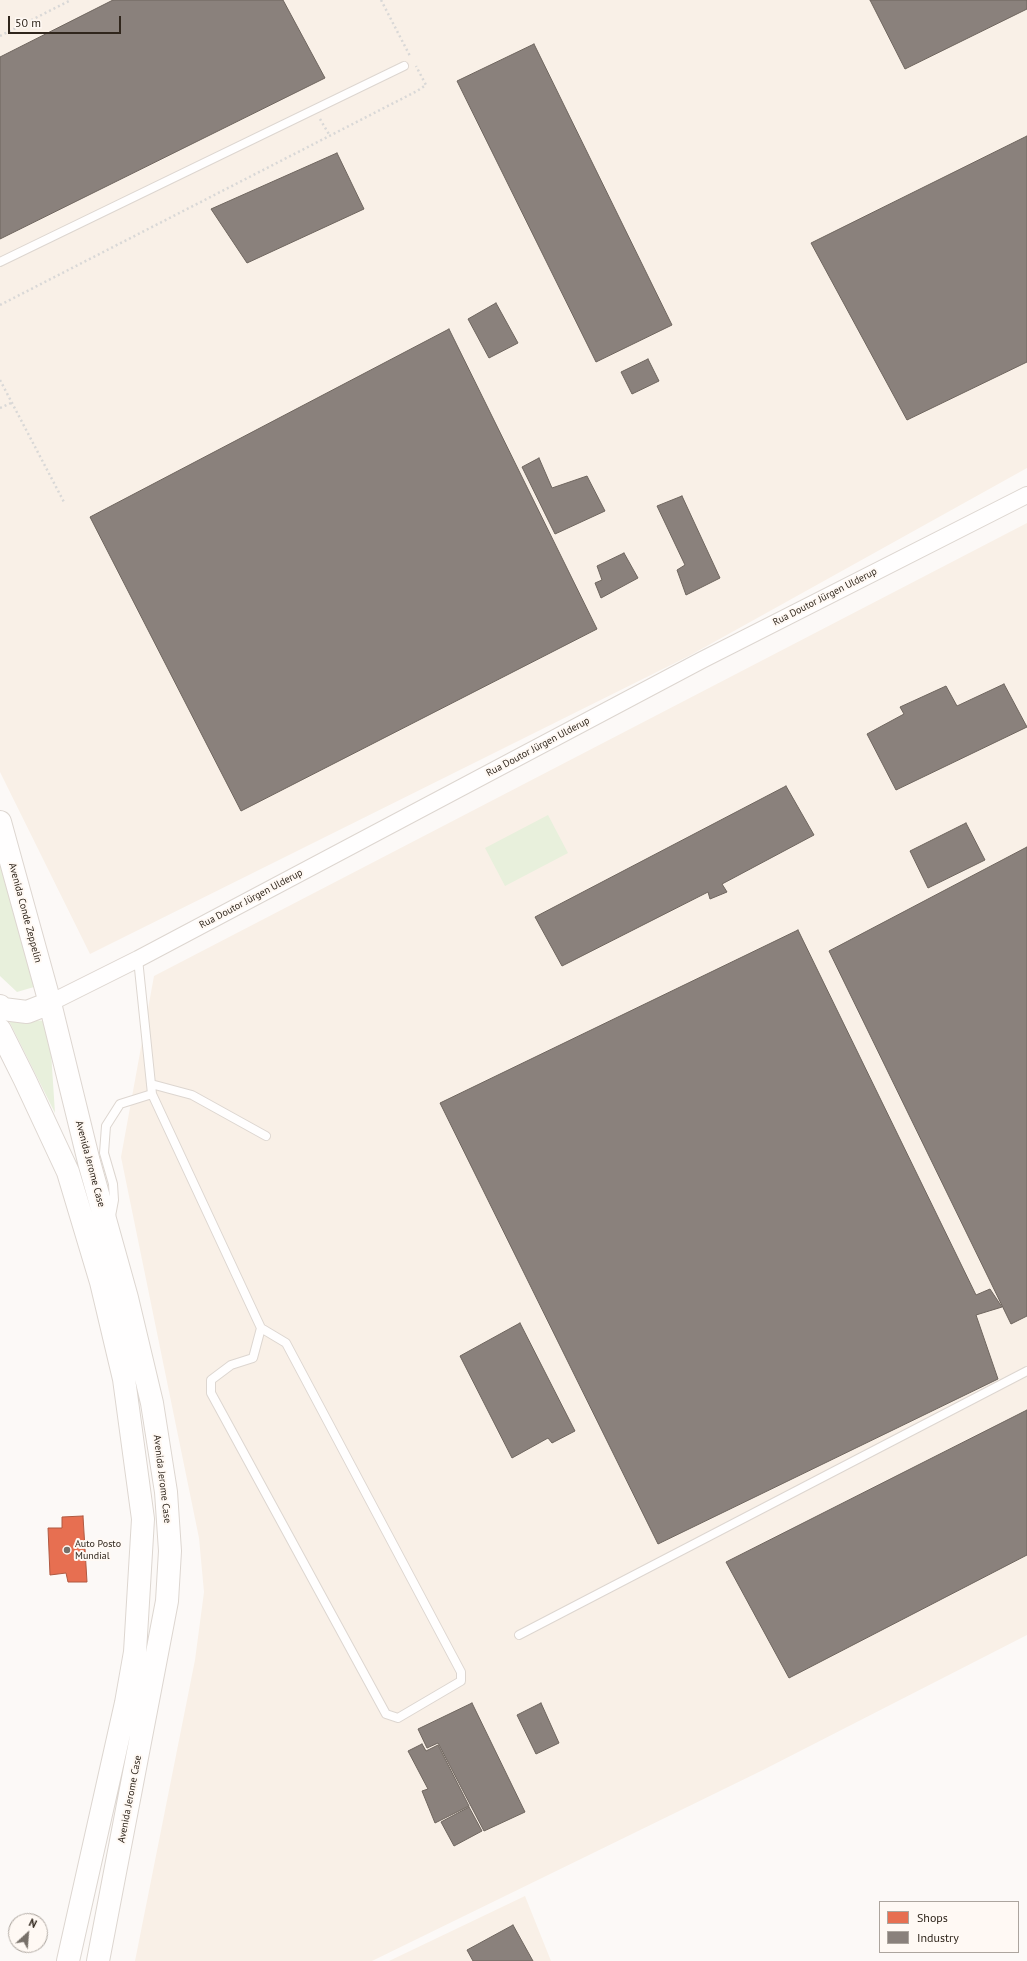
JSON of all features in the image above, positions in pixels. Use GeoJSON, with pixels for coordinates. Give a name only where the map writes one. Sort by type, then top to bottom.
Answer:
{"type":"FeatureCollection","features":[{"type":"Feature","properties":{"kind":"main road","name":"Avenida Conde Zeppelin"},"geometry":{"type":"LineString","coordinates":[[0,822],[50,1004]]}},
{"type":"Feature","properties":{"kind":"main road"},"geometry":{"type":"LineString","coordinates":[[0,1006],[3,1009],[27,1012],[50,1004]]}},
{"type":"Feature","properties":{"kind":"main road","name":"Avenida Jerome Case"},"geometry":{"type":"LineString","coordinates":[[50,1004],[89,1162],[127,1298],[152,1403],[166,1492],[170,1551],[167,1601],[98,1961]]}},
{"type":"Feature","properties":{"kind":"main road"},"geometry":{"type":"LineString","coordinates":[[0,1030],[26,1080],[68,1172],[101,1282],[124,1379],[143,1519],[135,1652],[129,1688],[68,1961]]}},
{"type":"Feature","properties":{"kind":"street","name":"Rua Doutor Jürgen Ulderup"},"geometry":{"type":"LineString","coordinates":[[50,1004],[138,959],[702,660],[1027,495]]}},
{"type":"Feature","properties":{"kind":"lane"},"geometry":{"type":"LineString","coordinates":[[0,262],[404,66]]}},
{"type":"Feature","properties":{"kind":"lane"},"geometry":{"type":"LineString","coordinates":[[138,959],[152,1094],[260,1328],[286,1343],[460,1672],[461,1681],[398,1718],[386,1714],[211,1393],[211,1380],[231,1365],[253,1358],[260,1328]]}},
{"type":"Feature","properties":{"kind":"lane"},"geometry":{"type":"LineString","coordinates":[[151,1084],[192,1095],[266,1136]]}},
{"type":"Feature","properties":{"kind":"lane"},"geometry":{"type":"LineString","coordinates":[[108,1230],[114,1200],[113,1184],[104,1153],[106,1126],[120,1104],[152,1094]]}},
{"type":"Feature","properties":{"kind":"lane"},"geometry":{"type":"LineString","coordinates":[[519,1636],[1027,1371]]}},
{"type":"Feature","properties":{"kind":"path"},"geometry":{"type":"LineString","coordinates":[[0,36],[72,0]]}},
{"type":"Feature","properties":{"kind":"path"},"geometry":{"type":"LineString","coordinates":[[0,305],[330,136],[426,85],[381,0]]}},
{"type":"Feature","properties":{"kind":"path"},"geometry":{"type":"LineString","coordinates":[[315,110],[330,136]]}},
{"type":"Feature","properties":{"kind":"path"},"geometry":{"type":"LineString","coordinates":[[0,380],[11,404],[65,504]]}},
{"type":"Feature","properties":{"kind":"path"},"geometry":{"type":"LineString","coordinates":[[0,408],[11,404]]}},
{"type":"Feature","properties":{"kind":"shaded area"},"geometry":{"type":"Polygon","coordinates":[[[0,0],[1027,0],[1027,468],[689,656],[90,954],[0,772],[0,0]]]}},
{"type":"Feature","properties":{"kind":"shaded area"},"geometry":{"type":"Polygon","coordinates":[[[1027,523],[1027,1635],[763,1770],[372,1961],[135,1961],[195,1660],[204,1592],[199,1538],[121,1157],[154,976],[1027,523]]]}},
{"type":"Feature","properties":{"kind":"shaded area"},"geometry":{"type":"Polygon","coordinates":[[[525,1896],[551,1961],[389,1961],[525,1896]]]}},
{"type":"Feature","properties":{"kind":"green space"},"geometry":{"type":"Polygon","coordinates":[[[548,815],[568,853],[505,886],[485,848],[548,815]]]}},
{"type":"Feature","properties":{"kind":"green space"},"geometry":{"type":"Polygon","coordinates":[[[0,852],[34,987],[17,992],[0,976],[0,852]]]}},
{"type":"Feature","properties":{"kind":"green space"},"geometry":{"type":"Polygon","coordinates":[[[8,1019],[49,1021],[55,1113],[8,1019]]]}},
{"type":"Feature","properties":{"kind":"building: Shops","name":"Auto Posto Mundial"},"geometry":{"type":"Polygon","coordinates":[[[83,1516],[87,1582],[68,1582],[66,1573],[50,1575],[48,1528],[62,1528],[62,1517],[83,1516]]]}},
{"type":"Feature","properties":{"kind":"building: Industry"},"geometry":{"type":"Polygon","coordinates":[[[113,0],[283,0],[325,78],[0,239],[0,57],[113,0]]]}},
{"type":"Feature","properties":{"kind":"building: Industry"},"geometry":{"type":"Polygon","coordinates":[[[870,0],[1027,0],[1027,9],[905,69],[870,0]]]}},
{"type":"Feature","properties":{"kind":"building: Industry"},"geometry":{"type":"Polygon","coordinates":[[[534,44],[672,325],[596,362],[457,81],[534,44]]]}},
{"type":"Feature","properties":{"kind":"building: Industry"},"geometry":{"type":"Polygon","coordinates":[[[1027,136],[1027,362],[907,420],[811,243],[1027,136]]]}},
{"type":"Feature","properties":{"kind":"building: Industry"},"geometry":{"type":"Polygon","coordinates":[[[337,153],[364,209],[247,263],[211,209],[337,153]]]}},
{"type":"Feature","properties":{"kind":"building: Industry"},"geometry":{"type":"Polygon","coordinates":[[[496,303],[518,343],[489,358],[468,319],[496,303]]]}},
{"type":"Feature","properties":{"kind":"building: Industry"},"geometry":{"type":"Polygon","coordinates":[[[449,329],[597,629],[241,811],[90,517],[449,329]]]}},
{"type":"Feature","properties":{"kind":"building: Industry"},"geometry":{"type":"Polygon","coordinates":[[[648,359],[659,381],[632,394],[621,372],[648,359]]]}},
{"type":"Feature","properties":{"kind":"building: Industry"},"geometry":{"type":"Polygon","coordinates":[[[539,458],[552,488],[587,476],[605,511],[555,534],[522,467],[539,458]]]}},
{"type":"Feature","properties":{"kind":"building: Industry"},"geometry":{"type":"Polygon","coordinates":[[[682,496],[720,578],[686,595],[677,570],[685,565],[657,506],[682,496]]]}},
{"type":"Feature","properties":{"kind":"building: Industry"},"geometry":{"type":"Polygon","coordinates":[[[624,553],[638,578],[601,598],[595,583],[602,580],[597,566],[624,553]]]}},
{"type":"Feature","properties":{"kind":"building: Industry"},"geometry":{"type":"Polygon","coordinates":[[[1004,684],[1027,727],[896,790],[867,734],[904,714],[900,707],[946,686],[957,706],[1004,684]]]}},
{"type":"Feature","properties":{"kind":"building: Industry"},"geometry":{"type":"Polygon","coordinates":[[[786,786],[814,835],[722,884],[727,892],[710,899],[708,892],[562,966],[535,917],[786,786]]]}},
{"type":"Feature","properties":{"kind":"building: Industry"},"geometry":{"type":"Polygon","coordinates":[[[966,823],[985,860],[928,888],[910,851],[966,823]]]}},
{"type":"Feature","properties":{"kind":"building: Industry"},"geometry":{"type":"Polygon","coordinates":[[[1027,847],[1027,1316],[1011,1324],[829,951],[1027,847]]]}},
{"type":"Feature","properties":{"kind":"building: Industry"},"geometry":{"type":"Polygon","coordinates":[[[798,930],[976,1295],[990,1289],[1002,1307],[976,1315],[998,1379],[658,1544],[440,1103],[798,930]]]}},
{"type":"Feature","properties":{"kind":"building: Industry"},"geometry":{"type":"Polygon","coordinates":[[[520,1323],[575,1431],[552,1443],[548,1438],[512,1458],[460,1356],[520,1323]]]}},
{"type":"Feature","properties":{"kind":"building: Industry"},"geometry":{"type":"Polygon","coordinates":[[[1027,1410],[1027,1555],[789,1678],[726,1562],[1027,1410]]]}},
{"type":"Feature","properties":{"kind":"building: Industry"},"geometry":{"type":"Polygon","coordinates":[[[472,1703],[525,1812],[484,1831],[438,1743],[427,1748],[418,1729],[472,1703]]]}},
{"type":"Feature","properties":{"kind":"building: Industry"},"geometry":{"type":"Polygon","coordinates":[[[541,1703],[559,1743],[536,1754],[517,1715],[541,1703]]]}},
{"type":"Feature","properties":{"kind":"building: Industry"},"geometry":{"type":"Polygon","coordinates":[[[422,1744],[426,1751],[438,1745],[469,1806],[435,1823],[422,1791],[428,1789],[408,1751],[422,1744]]]}},
{"type":"Feature","properties":{"kind":"building: Industry"},"geometry":{"type":"Polygon","coordinates":[[[469,1807],[482,1831],[454,1846],[441,1822],[469,1807]]]}},
{"type":"Feature","properties":{"kind":"building: Industry"},"geometry":{"type":"Polygon","coordinates":[[[513,1925],[533,1961],[473,1961],[467,1950],[513,1925]]]}},
{"type":"Feature","properties":{"kind":"place","name":"Auto Posto Mundial"},"geometry":{"type":"Point","coordinates":[67,1550]}}]}
